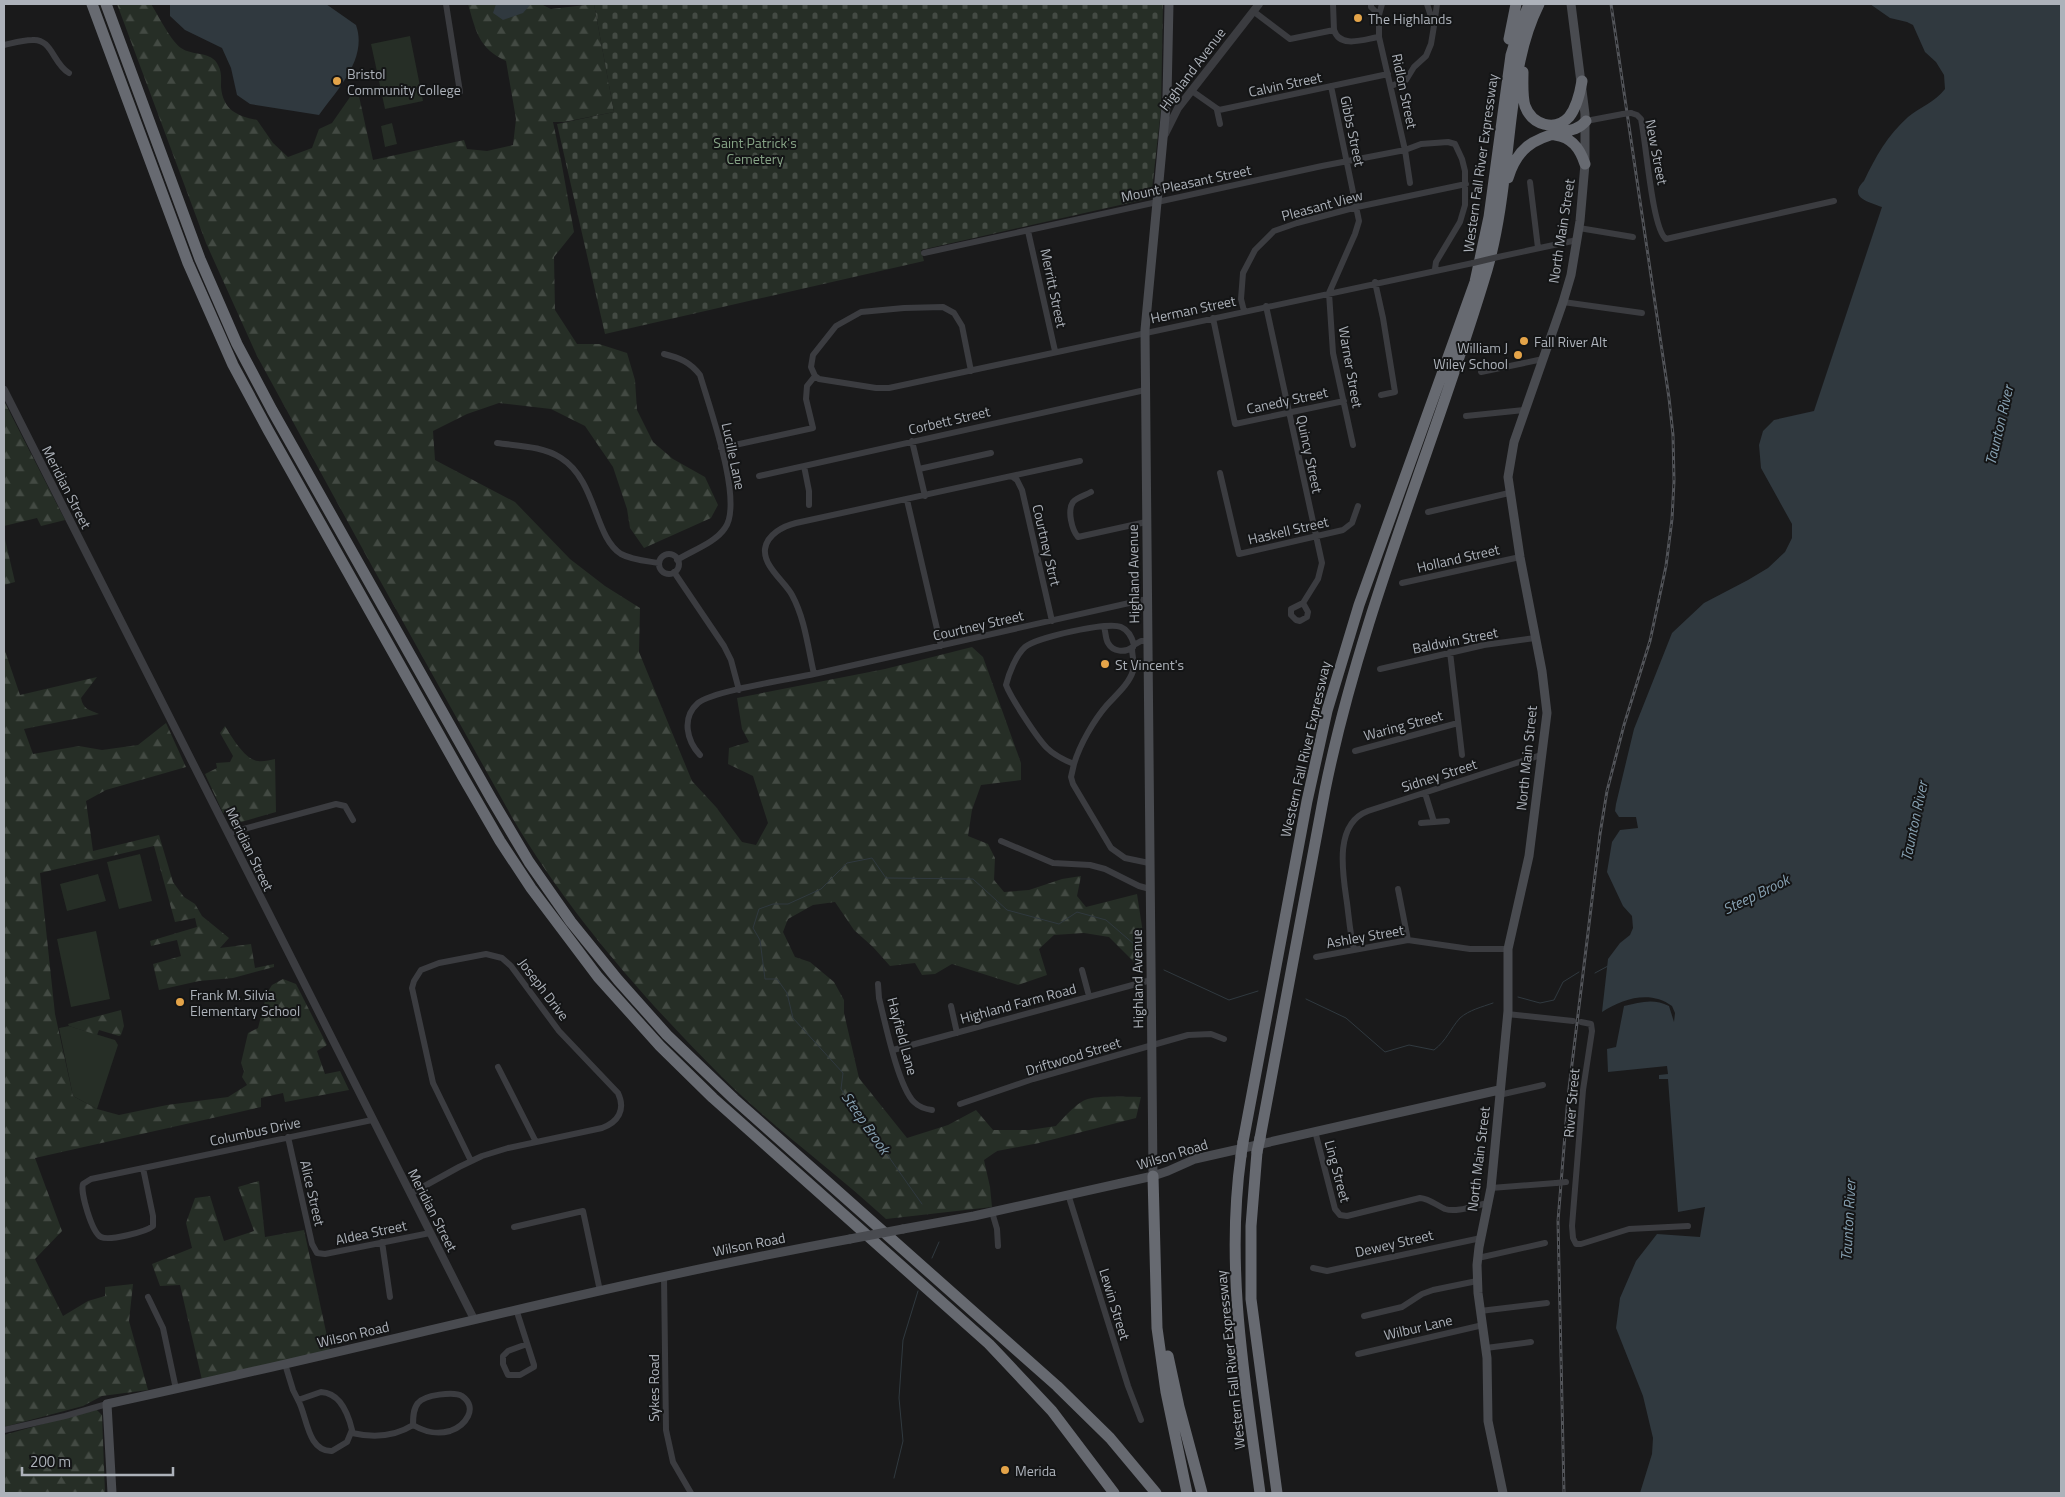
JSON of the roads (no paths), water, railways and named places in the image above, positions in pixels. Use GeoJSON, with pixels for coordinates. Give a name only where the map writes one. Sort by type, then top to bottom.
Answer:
{"type":"FeatureCollection","features":[{"type":"Feature","properties":{"kind":"highway"},"geometry":{"type":"LineString","coordinates":[[92,4],[188,263],[233,365],[482,809],[536,896],[592,970],[660,1046],[713,1098],[1002,1357],[1064,1425],[1114,1493]]}},
{"type":"Feature","properties":{"kind":"highway"},"geometry":{"type":"LineString","coordinates":[[106,4],[200,259],[246,361],[495,806],[560,908],[618,980],[693,1061],[1064,1392],[1110,1438],[1156,1493]]}},
{"type":"Feature","properties":{"kind":"highway"},"geometry":{"type":"LineString","coordinates":[[1505,98],[1506,55],[1516,4]]}},
{"type":"Feature","properties":{"kind":"highway"},"geometry":{"type":"LineString","coordinates":[[1534,6],[1524,64],[1524,98],[1528,112],[1534,120],[1543,124],[1556,125],[1586,121]]}},
{"type":"Feature","properties":{"kind":"highway","name":"Western Fall River Expressway"},"geometry":{"type":"LineString","coordinates":[[1260,1493],[1235,1294],[1235,1220],[1243,1142],[1308,792],[1327,710],[1362,596],[1475,282],[1489,217],[1513,46],[1534,6]]}},
{"type":"Feature","properties":{"kind":"highway","name":"Western Fall River Expressway"},"geometry":{"type":"LineString","coordinates":[[1277,1493],[1251,1299],[1250,1234],[1257,1152],[1325,790],[1342,717],[1373,611],[1482,288],[1492,252],[1518,63],[1534,6]]}},
{"type":"Feature","properties":{"kind":"highway"},"geometry":{"type":"LineString","coordinates":[[1556,125],[1566,120],[1573,110],[1582,81]]}},
{"type":"Feature","properties":{"kind":"highway"},"geometry":{"type":"LineString","coordinates":[[1498,216],[1508,179],[1516,159],[1529,144],[1548,135],[1578,128],[1586,121]]}},
{"type":"Feature","properties":{"kind":"highway"},"geometry":{"type":"LineString","coordinates":[[1548,135],[1562,136],[1571,141],[1585,164]]}},
{"type":"Feature","properties":{"kind":"highway"},"geometry":{"type":"LineString","coordinates":[[1153,1176],[1156,1319],[1160,1355],[1187,1493]]}},
{"type":"Feature","properties":{"kind":"highway"},"geometry":{"type":"LineString","coordinates":[[1155,1282],[1175,1391],[1202,1493]]}},
{"type":"Feature","properties":{"kind":"main road"},"geometry":{"type":"LineString","coordinates":[[1164,139],[1169,4]]}},
{"type":"Feature","properties":{"kind":"main road","name":"North Main Street"},"geometry":{"type":"LineString","coordinates":[[1503,1493],[1488,1420],[1486,1348],[1477,1281],[1478,1258],[1491,1188],[1508,1014],[1508,949],[1529,856],[1547,709],[1509,493],[1508,477],[1511,452],[1524,410],[1563,302],[1579,228],[1585,164],[1586,121],[1570,4]]}},
{"type":"Feature","properties":{"kind":"main road","name":"Highland Avenue"},"geometry":{"type":"LineString","coordinates":[[1153,1176],[1145,332],[1164,139]]}},
{"type":"Feature","properties":{"kind":"main road","name":"Wilson Road"},"geometry":{"type":"LineString","coordinates":[[107,1404],[664,1276],[742,1259],[992,1212],[1153,1176],[1194,1159],[1499,1092]]}},
{"type":"Feature","properties":{"kind":"main road"},"geometry":{"type":"LineString","coordinates":[[107,1404],[112,1493]]}},
{"type":"Feature","properties":{"kind":"street"},"geometry":{"type":"LineString","coordinates":[[446,4],[460,92]]}},
{"type":"Feature","properties":{"kind":"street","name":"Highland Avenue"},"geometry":{"type":"LineString","coordinates":[[1164,139],[1174,115],[1258,4]]}},
{"type":"Feature","properties":{"kind":"street"},"geometry":{"type":"LineString","coordinates":[[1333,4],[1334,30],[1340,39],[1347,42],[1379,37]]}},
{"type":"Feature","properties":{"kind":"street"},"geometry":{"type":"LineString","coordinates":[[1370,4],[1379,15]]}},
{"type":"Feature","properties":{"kind":"street","name":"Ridlon Street"},"geometry":{"type":"LineString","coordinates":[[1382,4],[1379,15],[1379,37],[1405,150],[1410,183]]}},
{"type":"Feature","properties":{"kind":"street"},"geometry":{"type":"LineString","coordinates":[[1427,4],[1434,26]]}},
{"type":"Feature","properties":{"kind":"street"},"geometry":{"type":"LineString","coordinates":[[1391,86],[1406,80],[1414,66],[1426,56],[1431,44],[1437,4]]}},
{"type":"Feature","properties":{"kind":"street"},"geometry":{"type":"LineString","coordinates":[[1253,11],[1290,39],[1334,30]]}},
{"type":"Feature","properties":{"kind":"street"},"geometry":{"type":"LineString","coordinates":[[4,45],[34,39],[43,42],[50,48],[55,60],[62,69],[69,73]]}},
{"type":"Feature","properties":{"kind":"street","name":"Calvin Street"},"geometry":{"type":"LineString","coordinates":[[1217,110],[1388,74]]}},
{"type":"Feature","properties":{"kind":"street","name":"Gibbs Street"},"geometry":{"type":"LineString","coordinates":[[1328,293],[1358,227],[1357,207],[1331,86]]}},
{"type":"Feature","properties":{"kind":"street"},"geometry":{"type":"LineString","coordinates":[[1192,92],[1217,110],[1220,124]]}},
{"type":"Feature","properties":{"kind":"street","name":"New Street"},"geometry":{"type":"LineString","coordinates":[[1586,121],[1623,114],[1637,114],[1641,122],[1659,230],[1666,239],[1834,201]]}},
{"type":"Feature","properties":{"kind":"street","name":"Mount Pleasant Street"},"geometry":{"type":"LineString","coordinates":[[924,253],[1439,142],[1453,144],[1459,150],[1466,184]]}},
{"type":"Feature","properties":{"kind":"street"},"geometry":{"type":"LineString","coordinates":[[1530,182],[1538,248]]}},
{"type":"Feature","properties":{"kind":"street"},"geometry":{"type":"LineString","coordinates":[[1435,270],[1436,262],[1460,222],[1465,205],[1466,184]]}},
{"type":"Feature","properties":{"kind":"street","name":"Pleasant View"},"geometry":{"type":"LineString","coordinates":[[1244,311],[1241,299],[1243,273],[1255,250],[1274,231],[1357,207],[1466,184]]}},
{"type":"Feature","properties":{"kind":"street"},"geometry":{"type":"LineString","coordinates":[[1579,228],[1633,237]]}},
{"type":"Feature","properties":{"kind":"street","name":"Merritt Street"},"geometry":{"type":"LineString","coordinates":[[1028,230],[1055,352]]}},
{"type":"Feature","properties":{"kind":"street","name":"Herman Street"},"geometry":{"type":"LineString","coordinates":[[815,376],[819,379],[883,389],[1577,240]]}},
{"type":"Feature","properties":{"kind":"street"},"geometry":{"type":"LineString","coordinates":[[1375,282],[1395,392],[1381,395]]}},
{"type":"Feature","properties":{"kind":"street","name":"Warner Street"},"geometry":{"type":"LineString","coordinates":[[1328,293],[1333,353],[1353,445]]}},
{"type":"Feature","properties":{"kind":"street"},"geometry":{"type":"LineString","coordinates":[[1563,302],[1642,313]]}},
{"type":"Feature","properties":{"kind":"street","name":"Quincy Street"},"geometry":{"type":"LineString","coordinates":[[1266,306],[1322,563],[1321,572],[1303,603]]}},
{"type":"Feature","properties":{"kind":"street"},"geometry":{"type":"LineString","coordinates":[[721,448],[813,428],[806,399],[807,386],[815,376],[811,367],[813,355],[836,326],[861,312],[943,307],[954,312],[963,329],[972,371]]}},
{"type":"Feature","properties":{"kind":"street","name":"Canedy Street"},"geometry":{"type":"LineString","coordinates":[[1213,318],[1235,424],[1344,401]]}},
{"type":"Feature","properties":{"kind":"street","name":"Lucille Lane"},"geometry":{"type":"LineString","coordinates":[[664,354],[681,358],[693,365],[700,375],[730,483],[729,521],[720,534],[677,560]]}},
{"type":"Feature","properties":{"kind":"street"},"geometry":{"type":"LineString","coordinates":[[1481,372],[1543,359]]}},
{"type":"Feature","properties":{"kind":"street","name":"Meridian Street"},"geometry":{"type":"LineString","coordinates":[[4,390],[474,1319]]}},
{"type":"Feature","properties":{"kind":"street","name":"Corbett Street"},"geometry":{"type":"LineString","coordinates":[[759,476],[1145,390]]}},
{"type":"Feature","properties":{"kind":"street"},"geometry":{"type":"LineString","coordinates":[[1466,416],[1524,410]]}},
{"type":"Feature","properties":{"kind":"street"},"geometry":{"type":"LineString","coordinates":[[912,441],[925,496]]}},
{"type":"Feature","properties":{"kind":"street"},"geometry":{"type":"LineString","coordinates":[[497,443],[539,449],[560,457],[575,468],[585,484],[613,547],[628,556],[659,563]]}},
{"type":"Feature","properties":{"kind":"street"},"geometry":{"type":"LineString","coordinates":[[919,469],[991,453]]}},
{"type":"Feature","properties":{"kind":"street"},"geometry":{"type":"LineString","coordinates":[[814,674],[804,627],[796,605],[790,592],[767,560],[766,545],[776,532],[789,525],[925,496],[1000,477],[1013,477],[1080,461]]}},
{"type":"Feature","properties":{"kind":"street"},"geometry":{"type":"LineString","coordinates":[[804,466],[809,491],[809,505]]}},
{"type":"Feature","properties":{"kind":"street","name":"Haskell Street"},"geometry":{"type":"LineString","coordinates":[[1220,473],[1239,554],[1348,528],[1352,523],[1358,506]]}},
{"type":"Feature","properties":{"kind":"street","name":"Courtney Strrt"},"geometry":{"type":"LineString","coordinates":[[1013,477],[1017,480],[1022,490],[1052,621]]}},
{"type":"Feature","properties":{"kind":"street"},"geometry":{"type":"LineString","coordinates":[[1091,492],[1075,500],[1072,505],[1072,523],[1078,537],[1146,522]]}},
{"type":"Feature","properties":{"kind":"street"},"geometry":{"type":"LineString","coordinates":[[1428,512],[1509,493]]}},
{"type":"Feature","properties":{"kind":"street"},"geometry":{"type":"LineString","coordinates":[[907,500],[941,646]]}},
{"type":"Feature","properties":{"kind":"street"},"geometry":{"type":"LineString","coordinates":[[667,554],[672,555],[677,560],[678,566],[674,572],[669,574],[660,568],[660,558],[667,554]]}},
{"type":"Feature","properties":{"kind":"street","name":"Holland Street"},"geometry":{"type":"LineString","coordinates":[[1402,583],[1520,557]]}},
{"type":"Feature","properties":{"kind":"street"},"geometry":{"type":"LineString","coordinates":[[674,572],[724,646],[731,660],[739,690]]}},
{"type":"Feature","properties":{"kind":"street","name":"Courtney Street"},"geometry":{"type":"LineString","coordinates":[[700,755],[688,738],[689,720],[698,704],[708,698],[1147,599]]}},
{"type":"Feature","properties":{"kind":"street"},"geometry":{"type":"LineString","coordinates":[[1074,764],[1060,758],[1045,746],[1013,699],[1006,683],[1018,655],[1029,644],[1090,627],[1121,627],[1129,633],[1133,646],[1134,665],[1131,675],[1105,707],[1088,733],[1074,764],[1071,777],[1109,846],[1125,858],[1149,863]]}},
{"type":"Feature","properties":{"kind":"street"},"geometry":{"type":"LineString","coordinates":[[1104,627],[1107,642],[1120,651],[1142,641],[1148,641]]}},
{"type":"Feature","properties":{"kind":"street","name":"Baldwin Street"},"geometry":{"type":"LineString","coordinates":[[1380,669],[1484,644],[1535,638]]}},
{"type":"Feature","properties":{"kind":"street"},"geometry":{"type":"LineString","coordinates":[[1450,652],[1462,755]]}},
{"type":"Feature","properties":{"kind":"street","name":"Waring Street"},"geometry":{"type":"LineString","coordinates":[[1355,751],[1458,723]]}},
{"type":"Feature","properties":{"kind":"street","name":"Sidney Street"},"geometry":{"type":"LineString","coordinates":[[1354,949],[1342,874],[1342,860],[1346,837],[1350,827],[1364,813],[1541,755]]}},
{"type":"Feature","properties":{"kind":"street"},"geometry":{"type":"LineString","coordinates":[[1425,793],[1434,822]]}},
{"type":"Feature","properties":{"kind":"street"},"geometry":{"type":"LineString","coordinates":[[229,833],[336,804],[345,806],[353,820]]}},
{"type":"Feature","properties":{"kind":"street"},"geometry":{"type":"LineString","coordinates":[[1421,824],[1447,821]]}},
{"type":"Feature","properties":{"kind":"street"},"geometry":{"type":"LineString","coordinates":[[1001,841],[1053,863],[1105,869],[1138,886],[1150,889]]}},
{"type":"Feature","properties":{"kind":"street"},"geometry":{"type":"LineString","coordinates":[[1398,889],[1408,940]]}},
{"type":"Feature","properties":{"kind":"street","name":"Ashley Street"},"geometry":{"type":"LineString","coordinates":[[1316,957],[1408,940],[1470,949],[1508,949]]}},
{"type":"Feature","properties":{"kind":"street","name":"Joseph Drive"},"geometry":{"type":"LineString","coordinates":[[410,1194],[471,1161],[508,1148],[602,1128],[613,1123],[621,1110],[618,1093],[559,1031],[516,971],[504,959],[482,954],[428,966],[416,978],[413,986],[413,995],[433,1083],[471,1161]]}},
{"type":"Feature","properties":{"kind":"street"},"geometry":{"type":"LineString","coordinates":[[1082,970],[1089,996]]}},
{"type":"Feature","properties":{"kind":"street","name":"Highland Farm Road"},"geometry":{"type":"LineString","coordinates":[[893,1050],[1150,980]]}},
{"type":"Feature","properties":{"kind":"street","name":"Hayfield Lane"},"geometry":{"type":"LineString","coordinates":[[878,984],[879,998],[901,1079],[909,1096],[921,1108],[932,1110]]}},
{"type":"Feature","properties":{"kind":"street"},"geometry":{"type":"LineString","coordinates":[[950,1006],[957,1033]]}},
{"type":"Feature","properties":{"kind":"street"},"geometry":{"type":"LineString","coordinates":[[1508,1014],[1573,1021]]}},
{"type":"Feature","properties":{"kind":"street","name":"River Street"},"geometry":{"type":"LineString","coordinates":[[1581,1022],[1591,1024],[1592,1028],[1583,1090],[1572,1226],[1573,1238],[1576,1244],[1629,1229],[1688,1226]]}},
{"type":"Feature","properties":{"kind":"street","name":"Driftwood Street"},"geometry":{"type":"LineString","coordinates":[[960,1104],[1033,1079],[1192,1034],[1211,1034],[1224,1039]]}},
{"type":"Feature","properties":{"kind":"street"},"geometry":{"type":"LineString","coordinates":[[498,1067],[536,1142]]}},
{"type":"Feature","properties":{"kind":"street","name":"Wilson Road"},"geometry":{"type":"LineString","coordinates":[[1499,1092],[1544,1085]]}},
{"type":"Feature","properties":{"kind":"street","name":"Columbus Drive"},"geometry":{"type":"LineString","coordinates":[[143,1168],[372,1120]]}},
{"type":"Feature","properties":{"kind":"street","name":"Ling Street"},"geometry":{"type":"LineString","coordinates":[[1315,1131],[1335,1209],[1340,1215],[1347,1216],[1420,1198],[1452,1210],[1488,1203]]}},
{"type":"Feature","properties":{"kind":"street","name":"Alice Street"},"geometry":{"type":"LineString","coordinates":[[288,1137],[312,1244],[317,1253]]}},
{"type":"Feature","properties":{"kind":"street"},"geometry":{"type":"LineString","coordinates":[[143,1168],[154,1216],[153,1226],[146,1231],[117,1237],[100,1237],[95,1231],[82,1194],[83,1184],[96,1177],[143,1168]]}},
{"type":"Feature","properties":{"kind":"street"},"geometry":{"type":"LineString","coordinates":[[1491,1188],[1577,1182]]}},
{"type":"Feature","properties":{"kind":"street","name":"Lewin Street"},"geometry":{"type":"LineString","coordinates":[[1068,1194],[1128,1386],[1142,1420]]}},
{"type":"Feature","properties":{"kind":"street"},"geometry":{"type":"LineString","coordinates":[[514,1227],[583,1211],[600,1291]]}},
{"type":"Feature","properties":{"kind":"street"},"geometry":{"type":"LineString","coordinates":[[992,1212],[997,1229],[998,1246]]}},
{"type":"Feature","properties":{"kind":"street","name":"Aldea Street"},"geometry":{"type":"LineString","coordinates":[[317,1253],[325,1254],[430,1233]]}},
{"type":"Feature","properties":{"kind":"street","name":"Dewey Street"},"geometry":{"type":"LineString","coordinates":[[1313,1268],[1327,1270],[1481,1238]]}},
{"type":"Feature","properties":{"kind":"street"},"geometry":{"type":"LineString","coordinates":[[382,1242],[390,1297]]}},
{"type":"Feature","properties":{"kind":"street"},"geometry":{"type":"LineString","coordinates":[[1478,1258],[1545,1243]]}},
{"type":"Feature","properties":{"kind":"street","name":"Sykes Road"},"geometry":{"type":"LineString","coordinates":[[664,1276],[666,1430],[674,1465],[691,1493]]}},
{"type":"Feature","properties":{"kind":"street"},"geometry":{"type":"LineString","coordinates":[[1364,1316],[1402,1307],[1422,1294],[1433,1290],[1477,1281]]}},
{"type":"Feature","properties":{"kind":"street"},"geometry":{"type":"LineString","coordinates":[[148,1297],[163,1328],[176,1389]]}},
{"type":"Feature","properties":{"kind":"street"},"geometry":{"type":"LineString","coordinates":[[1480,1311],[1547,1303]]}},
{"type":"Feature","properties":{"kind":"street"},"geometry":{"type":"LineString","coordinates":[[516,1309],[527,1344],[534,1368],[520,1375],[508,1375],[503,1364],[503,1356],[508,1351],[527,1344]]}},
{"type":"Feature","properties":{"kind":"street","name":"Wilbur Lane"},"geometry":{"type":"LineString","coordinates":[[1358,1354],[1483,1325]]}},
{"type":"Feature","properties":{"kind":"street"},"geometry":{"type":"LineString","coordinates":[[1486,1348],[1531,1342]]}},
{"type":"Feature","properties":{"kind":"street"},"geometry":{"type":"LineString","coordinates":[[285,1364],[309,1432],[315,1442],[323,1450],[330,1452],[347,1442],[352,1433],[352,1427],[344,1409],[333,1395],[321,1392],[298,1400]]}},
{"type":"Feature","properties":{"kind":"street"},"geometry":{"type":"LineString","coordinates":[[457,1394],[464,1398],[466,1402],[468,1419],[464,1424],[453,1430],[430,1433],[413,1425],[416,1406],[426,1398],[436,1395],[457,1394]]}},
{"type":"Feature","properties":{"kind":"street","name":"Wilson Road"},"geometry":{"type":"LineString","coordinates":[[4,1430],[107,1404]]}},
{"type":"Feature","properties":{"kind":"street"},"geometry":{"type":"LineString","coordinates":[[352,1433],[367,1436],[386,1436],[413,1425]]}},
{"type":"Feature","properties":{"kind":"water"},"geometry":{"type":"Polygon","coordinates":[[[170,4],[326,4],[356,25],[359,38],[358,50],[342,85],[319,115],[250,104],[237,95],[231,68],[222,48],[185,30],[170,16],[170,4]]]}},
{"type":"Feature","properties":{"kind":"water"},"geometry":{"type":"Polygon","coordinates":[[[496,4],[531,4],[523,13],[503,20],[493,13],[496,4]]]}},
{"type":"Feature","properties":{"kind":"water","name":"Taunton River"},"geometry":{"type":"Polygon","coordinates":[[[1870,4],[2061,4],[2061,1493],[1640,1493],[1652,1454],[1653,1438],[1643,1396],[1616,1328],[1620,1298],[1636,1261],[1657,1234],[1700,1237],[1705,1207],[1678,1212],[1668,1079],[1659,1079],[1659,1075],[1668,1074],[1667,1066],[1608,1072],[1607,1049],[1616,1047],[1624,1006],[1636,1003],[1658,1002],[1669,1006],[1674,1022],[1675,1013],[1672,1006],[1664,1001],[1646,997],[1619,1003],[1602,1012],[1608,959],[1620,943],[1630,935],[1633,928],[1632,916],[1623,906],[1607,872],[1612,842],[1620,830],[1638,828],[1636,817],[1619,817],[1615,811],[1616,804],[1634,729],[1672,633],[1704,603],[1768,568],[1785,552],[1792,538],[1792,524],[1761,468],[1759,445],[1763,431],[1774,420],[1814,411],[1882,207],[1862,198],[1858,192],[1859,187],[1894,132],[1908,117],[1937,97],[1945,89],[1944,75],[1936,62],[1925,52],[1913,25],[1890,18],[1870,4]]]}},
{"type":"Feature","properties":{"kind":"waterway","name":"Steep Brook"},"geometry":{"type":"LineString","coordinates":[[922,1204],[841,1089],[843,1073],[793,1018],[787,993],[777,979],[765,979],[760,940],[753,928],[759,909],[773,904],[788,904],[821,889],[847,863],[872,858],[886,878],[973,879],[1007,910],[1059,924],[1077,912],[1106,920],[1142,951]]}},
{"type":"Feature","properties":{"kind":"waterway","name":"Steep Brook"},"geometry":{"type":"LineString","coordinates":[[1595,973],[1608,966]]}},
{"type":"Feature","properties":{"kind":"waterway","name":"Steep Brook"},"geometry":{"type":"LineString","coordinates":[[1164,970],[1229,1000],[1258,991]]}},
{"type":"Feature","properties":{"kind":"waterway","name":"Steep Brook"},"geometry":{"type":"LineString","coordinates":[[1518,997],[1540,1003],[1554,1000],[1563,982],[1579,972]]}},
{"type":"Feature","properties":{"kind":"waterway","name":"Steep Brook"},"geometry":{"type":"LineString","coordinates":[[1306,999],[1346,1018],[1385,1052],[1409,1045],[1434,1050],[1460,1018],[1471,1011],[1493,1003]]}},
{"type":"Feature","properties":{"kind":"waterway","name":"Steep Brook"},"geometry":{"type":"LineString","coordinates":[[932,1258],[939,1242]]}},
{"type":"Feature","properties":{"kind":"waterway","name":"Steep Brook"},"geometry":{"type":"LineString","coordinates":[[894,1478],[903,1441],[899,1398],[903,1340],[918,1291]]}},
{"type":"Feature","properties":{"kind":"railway"},"geometry":{"type":"LineString","coordinates":[[1564,1493],[1558,1221],[1568,1097],[1600,834],[1607,791],[1624,725],[1650,641],[1666,566],[1672,519],[1674,481],[1673,435],[1669,398],[1611,4]]}},
{"type":"Feature","properties":{"kind":"place","name":"The Highlands"},"geometry":{"type":"Point","coordinates":[1358,18]}},
{"type":"Feature","properties":{"kind":"place","name":"Bristol Community College"},"geometry":{"type":"Point","coordinates":[337,81]}},
{"type":"Feature","properties":{"kind":"place","name":"Fall River Alt"},"geometry":{"type":"Point","coordinates":[1524,341]}},
{"type":"Feature","properties":{"kind":"place","name":"William J Wiley School"},"geometry":{"type":"Point","coordinates":[1518,355]}},
{"type":"Feature","properties":{"kind":"place","name":"St Vincent's"},"geometry":{"type":"Point","coordinates":[1105,664]}},
{"type":"Feature","properties":{"kind":"place","name":"Frank M. Silvia Elementary School"},"geometry":{"type":"Point","coordinates":[180,1002]}},
{"type":"Feature","properties":{"kind":"place","name":"Merida"},"geometry":{"type":"Point","coordinates":[1005,1470]}},
{"type":"Feature","properties":{"kind":"park label","name":"Saint Patrick's Cemetery"},"geometry":{"type":"Point","coordinates":[755,150]}}]}
